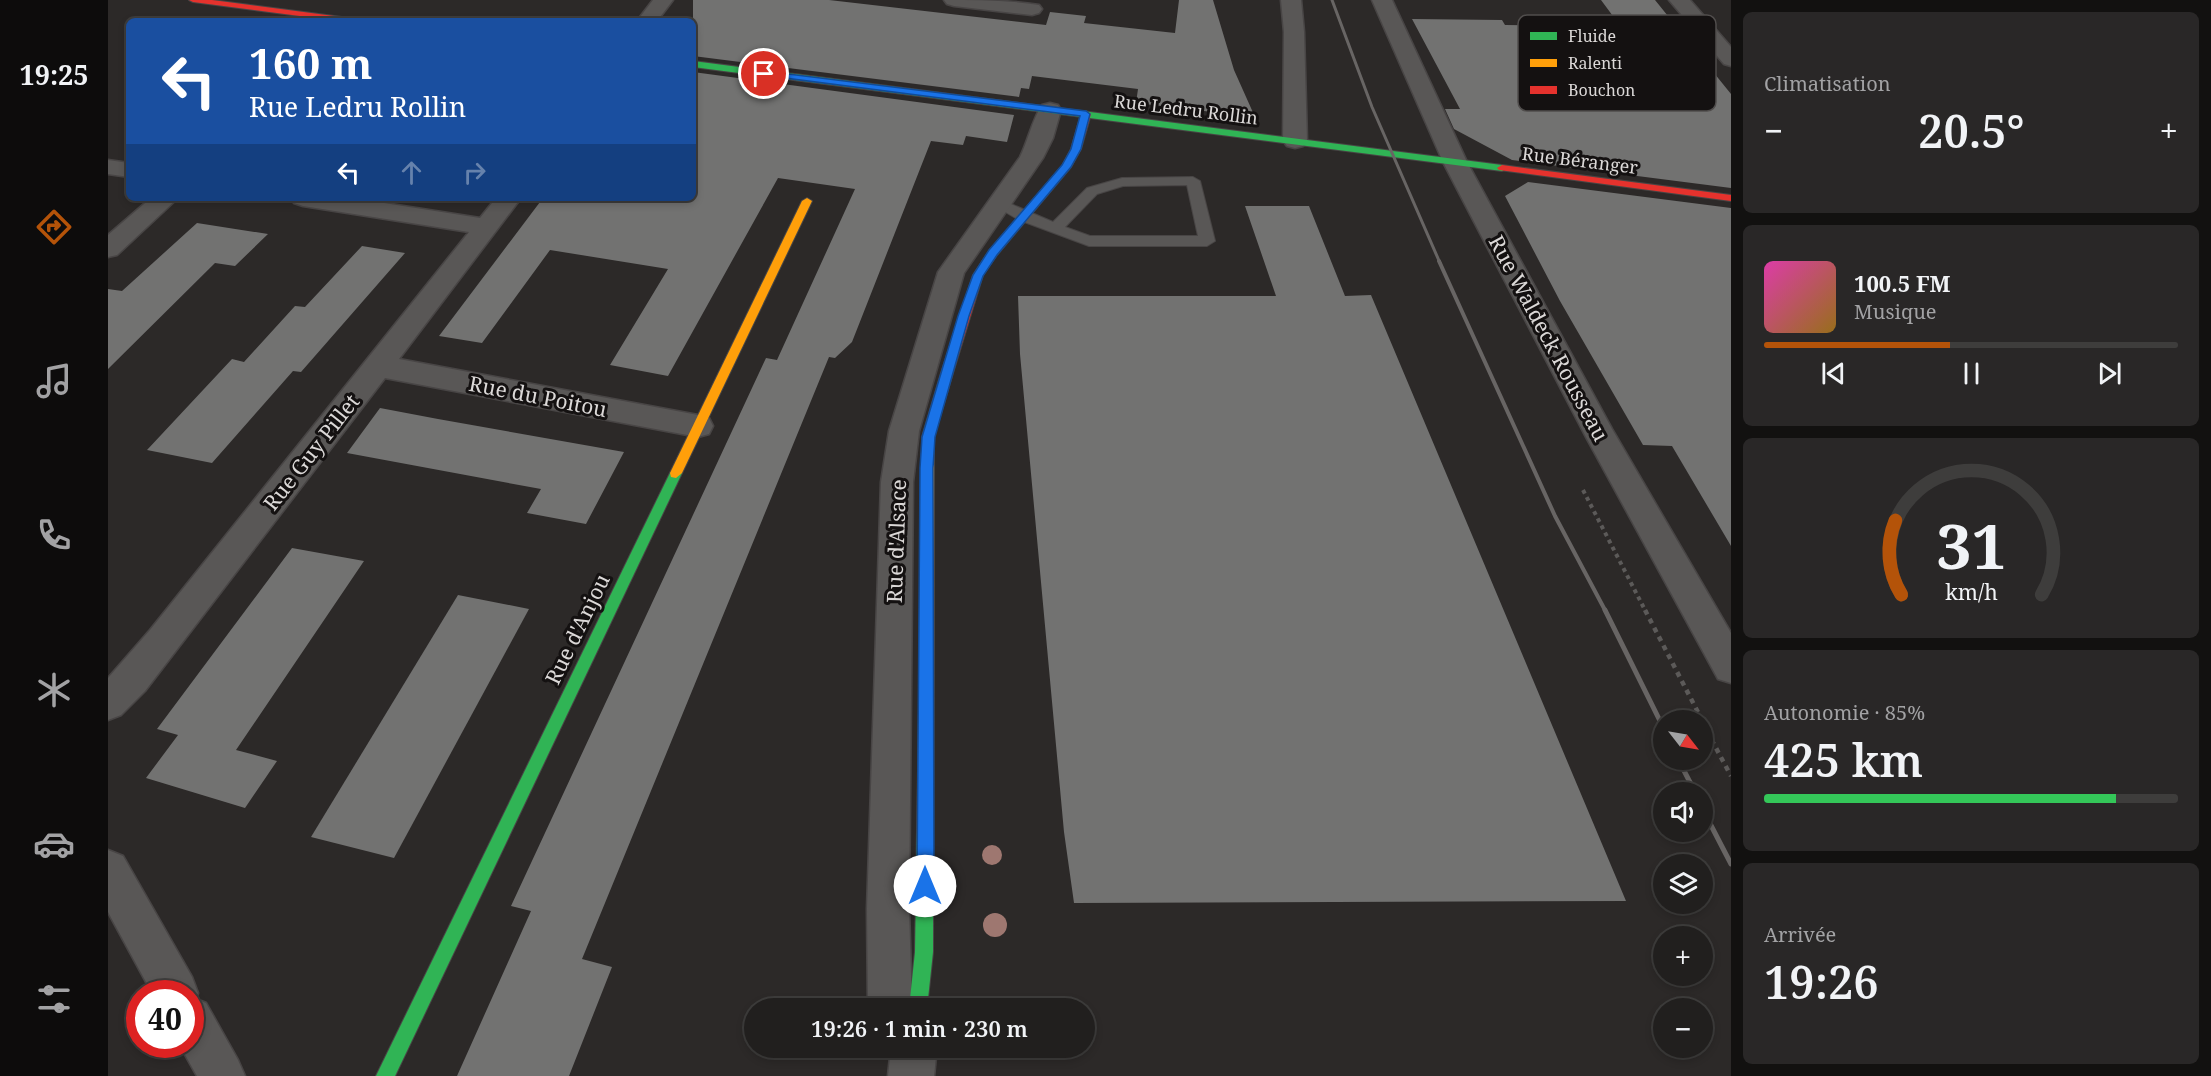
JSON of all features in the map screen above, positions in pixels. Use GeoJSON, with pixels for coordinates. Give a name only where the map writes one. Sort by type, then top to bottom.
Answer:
{"type":"FeatureCollection","features":[{"type":"Feature","properties":{"kind":"street"},"geometry":{"type":"LineString","coordinates":[[193,0],[334,18]]}},
{"type":"Feature","properties":{"kind":"street"},"geometry":{"type":"LineString","coordinates":[[649,18],[663,0]]}},
{"type":"Feature","properties":{"kind":"street"},"geometry":{"type":"LineString","coordinates":[[954,0],[1032,9]]}},
{"type":"Feature","properties":{"kind":"street"},"geometry":{"type":"LineString","coordinates":[[1291,0],[1294,32],[1295,141]]}},
{"type":"Feature","properties":{"kind":"street","name":"Rue Waldeck Rousseau"},"geometry":{"type":"LineString","coordinates":[[1382,0],[1455,162],[1601,437],[1731,667]]}},
{"type":"Feature","properties":{"kind":"street"},"geometry":{"type":"LineString","coordinates":[[1679,0],[1692,15]]}},
{"type":"Feature","properties":{"kind":"street"},"geometry":{"type":"LineString","coordinates":[[1716,43],[1731,60]]}},
{"type":"Feature","properties":{"kind":"street","name":"Rue Ledru Rollin"},"geometry":{"type":"LineString","coordinates":[[696,64],[1424,158]]}},
{"type":"Feature","properties":{"kind":"street","name":"Rue d'Alsace"},"geometry":{"type":"LineString","coordinates":[[919,998],[924,952],[925,909],[926,468],[928,437],[963,316],[978,275],[993,253],[1050,110]]}},
{"type":"Feature","properties":{"kind":"street","name":"Rue d'Alsace"},"geometry":{"type":"LineString","coordinates":[[890,998],[888,909],[897,482],[900,454],[946,284],[966,248],[1071,158],[1086,114]]}},
{"type":"Feature","properties":{"kind":"street","name":"Rue Béranger"},"geometry":{"type":"LineString","coordinates":[[1424,158],[1731,198]]}},
{"type":"Feature","properties":{"kind":"street"},"geometry":{"type":"LineString","coordinates":[[108,167],[126,170]]}},
{"type":"Feature","properties":{"kind":"street"},"geometry":{"type":"LineString","coordinates":[[108,249],[163,201]]}},
{"type":"Feature","properties":{"kind":"street"},"geometry":{"type":"LineString","coordinates":[[322,201],[486,227]]}},
{"type":"Feature","properties":{"kind":"street","name":"Rue Guy Pillet"},"geometry":{"type":"LineString","coordinates":[[108,703],[147,661],[507,201]]}},
{"type":"Feature","properties":{"kind":"street","name":"Rue d'Anjou"},"geometry":{"type":"LineString","coordinates":[[385,1076],[807,201]]}},
{"type":"Feature","properties":{"kind":"street","name":"Rue du Poitou"},"geometry":{"type":"LineString","coordinates":[[378,366],[698,426]]}},
{"type":"Feature","properties":{"kind":"street"},"geometry":{"type":"LineString","coordinates":[[108,871],[169,980]]}},
{"type":"Feature","properties":{"kind":"street"},"geometry":{"type":"LineString","coordinates":[[204,1044],[222,1076]]}},
{"type":"Feature","properties":{"kind":"street"},"geometry":{"type":"LineString","coordinates":[[893,1058],[894,1076]]}},
{"type":"Feature","properties":{"kind":"street"},"geometry":{"type":"LineString","coordinates":[[911,1076],[913,1058]]}},
{"type":"Feature","properties":{"kind":"lane"},"geometry":{"type":"LineString","coordinates":[[1011,210],[1055,228],[1089,241],[1207,241],[1193,181],[1122,182],[1092,191],[1055,228]]}},
{"type":"Feature","properties":{"kind":"path"},"geometry":{"type":"LineString","coordinates":[[1713,742],[1731,776]]}},
{"type":"Feature","properties":{"kind":"building"},"geometry":{"type":"Polygon","coordinates":[[[693,0],[829,0],[1046,25],[1050,12],[1086,16],[1084,23],[1175,33],[1179,0],[1213,0],[1234,70],[1255,117],[1136,103],[1138,89],[1032,76],[1029,89],[1021,88],[1019,97],[696,56],[696,18],[693,18],[693,0]]]}},
{"type":"Feature","properties":{"kind":"building"},"geometry":{"type":"Polygon","coordinates":[[[1601,0],[1655,0],[1667,15],[1612,15],[1601,0]]]}},
{"type":"Feature","properties":{"kind":"building"},"geometry":{"type":"Polygon","coordinates":[[[1412,19],[1502,20],[1505,25],[1518,25],[1518,111],[1716,111],[1716,75],[1731,94],[1731,188],[1512,160],[1454,129],[1445,109],[1460,109],[1412,19]]]}},
{"type":"Feature","properties":{"kind":"building"},"geometry":{"type":"Polygon","coordinates":[[[696,72],[1014,115],[1007,142],[966,136],[963,145],[931,141],[852,342],[835,358],[829,357],[582,959],[612,967],[569,1076],[457,1076],[531,911],[511,906],[766,358],[777,360],[855,189],[778,178],[668,376],[610,365],[668,269],[550,250],[482,343],[439,336],[541,201],[696,201],[696,72]]]}},
{"type":"Feature","properties":{"kind":"building"},"geometry":{"type":"Polygon","coordinates":[[[1528,182],[1731,208],[1731,546],[1672,446],[1643,445],[1560,301],[1505,196],[1528,182]]]}},
{"type":"Feature","properties":{"kind":"building"},"geometry":{"type":"Polygon","coordinates":[[[1245,206],[1309,206],[1345,296],[1371,295],[1626,901],[1074,903],[1064,832],[1020,354],[1018,296],[1276,296],[1245,206]]]}},
{"type":"Feature","properties":{"kind":"building"},"geometry":{"type":"Polygon","coordinates":[[[197,223],[268,234],[235,266],[215,263],[108,369],[108,289],[122,291],[197,223]]]}},
{"type":"Feature","properties":{"kind":"building"},"geometry":{"type":"Polygon","coordinates":[[[362,246],[405,253],[301,372],[293,371],[212,463],[147,450],[232,359],[244,362],[295,306],[305,307],[362,246]]]}},
{"type":"Feature","properties":{"kind":"building"},"geometry":{"type":"Polygon","coordinates":[[[380,408],[624,452],[586,524],[527,513],[541,489],[347,453],[380,408]]]}},
{"type":"Feature","properties":{"kind":"building"},"geometry":{"type":"Polygon","coordinates":[[[292,548],[364,561],[236,750],[277,761],[245,808],[146,778],[178,735],[157,729],[292,548]]]}},
{"type":"Feature","properties":{"kind":"building"},"geometry":{"type":"Polygon","coordinates":[[[458,595],[529,609],[394,858],[311,837],[458,595]]]}},
{"type":"Feature","properties":{"kind":"railway"},"geometry":{"type":"LineString","coordinates":[[1332,0],[1372,107],[1440,263]]}},
{"type":"Feature","properties":{"kind":"railway"},"geometry":{"type":"LineString","coordinates":[[1439,261],[1555,516],[1606,612]]}},
{"type":"Feature","properties":{"kind":"railway"},"geometry":{"type":"LineString","coordinates":[[1606,612],[1655,710]]}},
{"type":"Feature","properties":{"kind":"railway"},"geometry":{"type":"LineString","coordinates":[[1684,770],[1690,782]]}},
{"type":"Feature","properties":{"kind":"railway"},"geometry":{"type":"LineString","coordinates":[[1713,829],[1731,864]]}},
{"type":"Feature","properties":{"kind":"traffic: fast"},"geometry":{"type":"LineString","coordinates":[[696,64],[1502,168]]}},
{"type":"Feature","properties":{"kind":"traffic: fast"},"geometry":{"type":"LineString","coordinates":[[385,1076],[676,473]]}},
{"type":"Feature","properties":{"kind":"traffic: fast"},"geometry":{"type":"LineString","coordinates":[[919,998],[924,952],[927,646]]}},
{"type":"Feature","properties":{"kind":"traffic: slow"},"geometry":{"type":"LineString","coordinates":[[676,473],[807,201]]}},
{"type":"Feature","properties":{"kind":"traffic: slow"},"geometry":{"type":"LineString","coordinates":[[927,646],[928,437],[947,373]]}},
{"type":"Feature","properties":{"kind":"traffic: jam"},"geometry":{"type":"LineString","coordinates":[[193,0],[334,18]]}},
{"type":"Feature","properties":{"kind":"traffic: jam"},"geometry":{"type":"LineString","coordinates":[[947,373],[978,275],[993,253],[1066,167],[1076,149],[1086,114]]}},
{"type":"Feature","properties":{"kind":"traffic: jam"},"geometry":{"type":"LineString","coordinates":[[1502,168],[1731,198]]}},
{"type":"Feature","properties":{"kind":"route"},"geometry":{"type":"LineString","coordinates":[[764,74],[1086,114],[1076,149],[1066,167],[984,264],[978,275],[963,316],[928,437],[925,886]]}}]}
